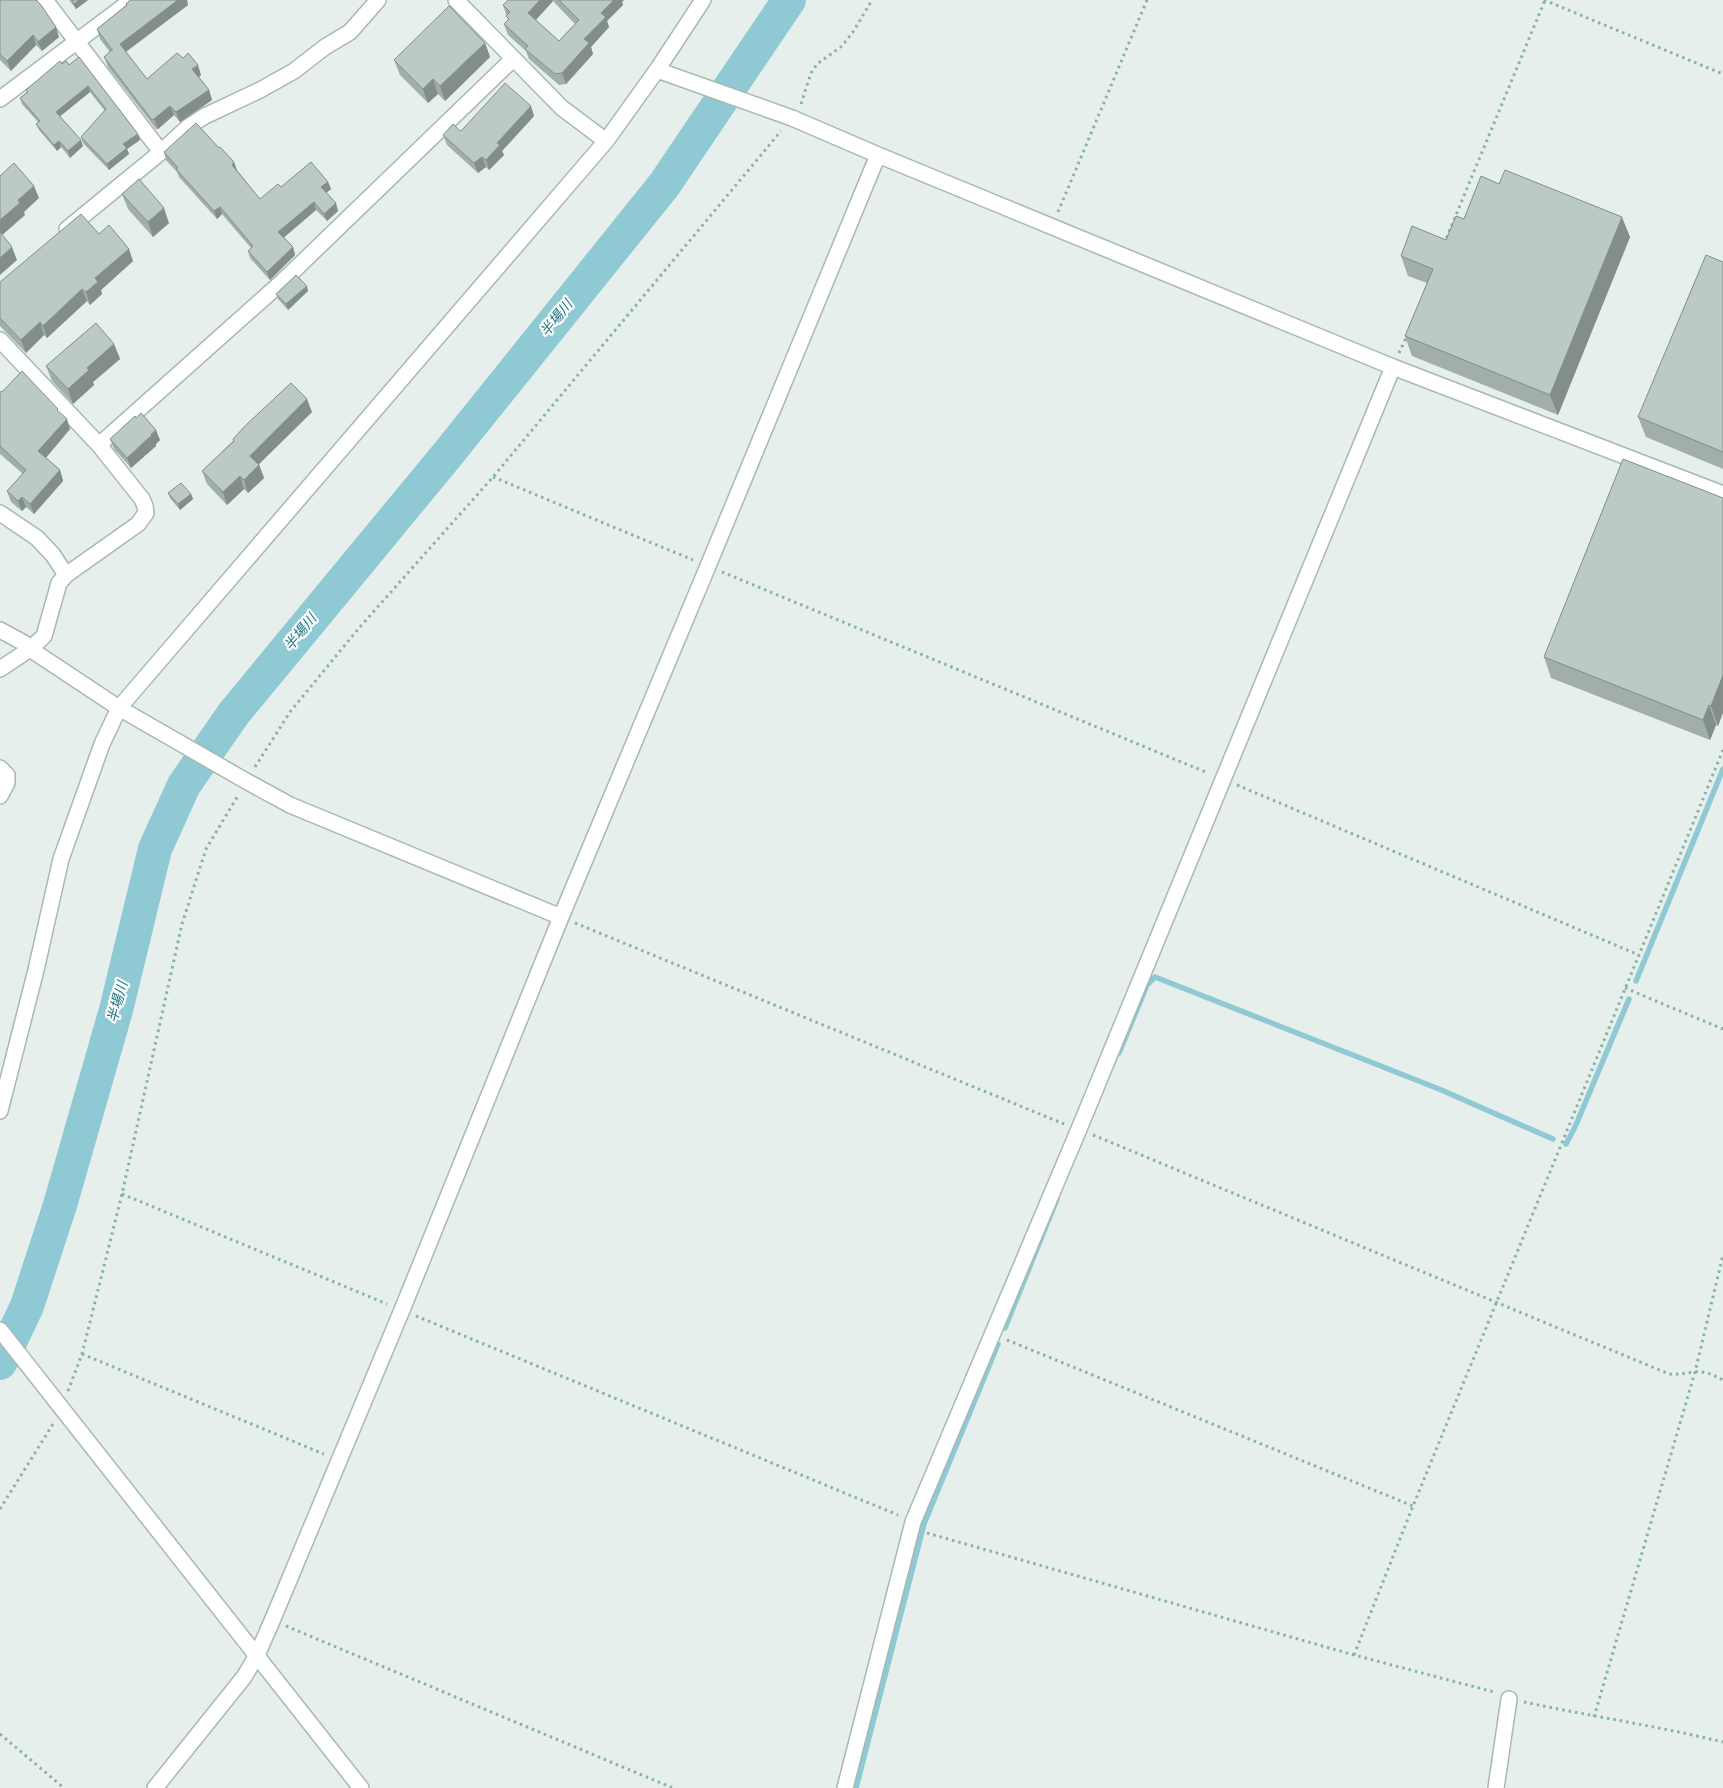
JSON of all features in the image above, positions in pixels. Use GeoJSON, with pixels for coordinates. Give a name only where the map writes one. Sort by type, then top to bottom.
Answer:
{"type":"FeatureCollection","features":[{"type":"Feature","properties":{"kind":"street"},"geometry":{"type":"LineString","coordinates":[[45,0],[161,152]]}},
{"type":"Feature","properties":{"kind":"street"},"geometry":{"type":"LineString","coordinates":[[0,99],[132,0]]}},
{"type":"Feature","properties":{"kind":"street"},"geometry":{"type":"LineString","coordinates":[[56,239],[161,152],[188,127],[204,116],[260,90],[294,71],[350,32],[378,0]]}},
{"type":"Feature","properties":{"kind":"street"},"geometry":{"type":"LineString","coordinates":[[456,0],[562,108],[606,140]]}},
{"type":"Feature","properties":{"kind":"street"},"geometry":{"type":"LineString","coordinates":[[0,1111],[36,970],[61,859],[102,744],[124,711],[606,140],[662,71],[702,0]]}},
{"type":"Feature","properties":{"kind":"street"},"geometry":{"type":"LineString","coordinates":[[99,445],[284,281],[513,59]]}},
{"type":"Feature","properties":{"kind":"street"},"geometry":{"type":"LineString","coordinates":[[662,71],[788,117],[1393,367],[1723,494]]}},
{"type":"Feature","properties":{"kind":"street"},"geometry":{"type":"LineString","coordinates":[[155,1788],[244,1677],[257,1655],[402,1310],[561,917],[878,155]]}},
{"type":"Feature","properties":{"kind":"street"},"geometry":{"type":"LineString","coordinates":[[0,340],[99,445],[142,498],[146,513],[138,524],[66,575],[59,584],[44,636],[30,649],[0,669]]}},
{"type":"Feature","properties":{"kind":"street"},"geometry":{"type":"LineString","coordinates":[[845,1788],[913,1522],[1078,1129],[1393,367]]}},
{"type":"Feature","properties":{"kind":"street"},"geometry":{"type":"LineString","coordinates":[[13,381],[26,368]]}},
{"type":"Feature","properties":{"kind":"street"},"geometry":{"type":"LineString","coordinates":[[0,513],[38,538],[53,555],[66,575]]}},
{"type":"Feature","properties":{"kind":"street"},"geometry":{"type":"LineString","coordinates":[[0,630],[24,643],[30,649],[124,711],[290,805],[561,917]]}},
{"type":"Feature","properties":{"kind":"street"},"geometry":{"type":"LineString","coordinates":[[0,768],[7,775],[7,782],[0,796]]}},
{"type":"Feature","properties":{"kind":"street"},"geometry":{"type":"LineString","coordinates":[[0,1330],[361,1788]]}},
{"type":"Feature","properties":{"kind":"street"},"geometry":{"type":"LineString","coordinates":[[1496,1788],[1509,1699]]}},
{"type":"Feature","properties":{"kind":"path"},"geometry":{"type":"LineString","coordinates":[[0,1509],[36,1453],[82,1354],[122,1194],[182,924],[206,849],[243,780],[296,704],[359,628],[493,477],[802,101],[811,73],[817,64],[842,46],[853,32],[872,0]]}},
{"type":"Feature","properties":{"kind":"path"},"geometry":{"type":"LineString","coordinates":[[1052,226],[1147,0]]}},
{"type":"Feature","properties":{"kind":"path"},"geometry":{"type":"LineString","coordinates":[[1442,248],[1544,0],[1723,74]]}},
{"type":"Feature","properties":{"kind":"path"},"geometry":{"type":"LineString","coordinates":[[1393,367],[1408,331]]}},
{"type":"Feature","properties":{"kind":"path"},"geometry":{"type":"LineString","coordinates":[[493,477],[1222,779],[1639,955]]}},
{"type":"Feature","properties":{"kind":"path"},"geometry":{"type":"LineString","coordinates":[[1354,1655],[1413,1506],[1723,750]]}},
{"type":"Feature","properties":{"kind":"path"},"geometry":{"type":"LineString","coordinates":[[561,917],[1669,1374],[1709,1373],[1723,1380]]}},
{"type":"Feature","properties":{"kind":"path"},"geometry":{"type":"LineString","coordinates":[[1625,988],[1723,1029]]}},
{"type":"Feature","properties":{"kind":"path"},"geometry":{"type":"LineString","coordinates":[[122,1194],[913,1522]]}},
{"type":"Feature","properties":{"kind":"path"},"geometry":{"type":"LineString","coordinates":[[1594,1717],[1695,1372],[1723,1255]]}},
{"type":"Feature","properties":{"kind":"path"},"geometry":{"type":"LineString","coordinates":[[992,1334],[1413,1506]]}},
{"type":"Feature","properties":{"kind":"path"},"geometry":{"type":"LineString","coordinates":[[82,1354],[339,1460]]}},
{"type":"Feature","properties":{"kind":"path"},"geometry":{"type":"LineString","coordinates":[[925,1532],[1354,1655],[1492,1691],[1509,1699],[1723,1742]]}},
{"type":"Feature","properties":{"kind":"path"},"geometry":{"type":"LineString","coordinates":[[272,1621],[665,1787],[672,1788]]}},
{"type":"Feature","properties":{"kind":"path"},"geometry":{"type":"LineString","coordinates":[[0,1734],[64,1788]]}},
{"type":"Feature","properties":{"kind":"building"},"geometry":{"type":"Polygon","coordinates":[[[0,0],[36,0],[56,27],[38,42],[33,35],[7,61],[0,54],[0,0]]]}},
{"type":"Feature","properties":{"kind":"building"},"geometry":{"type":"Polygon","coordinates":[[[130,0],[178,0],[120,44],[147,79],[177,53],[183,58],[188,53],[198,65],[192,69],[209,90],[176,112],[170,106],[152,120],[104,57],[112,50],[97,29],[127,5],[130,0]]]}},
{"type":"Feature","properties":{"kind":"building"},"geometry":{"type":"Polygon","coordinates":[[[508,0],[540,0],[528,13],[559,41],[579,20],[559,0],[614,0],[601,13],[606,17],[584,39],[589,43],[562,73],[555,74],[525,49],[528,46],[504,24],[509,19],[506,16],[510,12],[503,5],[508,0]]]}},
{"type":"Feature","properties":{"kind":"building"},"geometry":{"type":"Polygon","coordinates":[[[449,6],[485,43],[440,86],[433,79],[423,89],[394,60],[449,6]]]}},
{"type":"Feature","properties":{"kind":"building"},"geometry":{"type":"Polygon","coordinates":[[[79,57],[138,134],[123,144],[127,148],[107,164],[81,137],[106,109],[88,86],[56,112],[81,140],[68,151],[59,141],[54,145],[36,124],[40,121],[20,98],[28,92],[26,90],[60,61],[62,64],[66,61],[69,65],[79,57]]]}},
{"type":"Feature","properties":{"kind":"building"},"geometry":{"type":"Polygon","coordinates":[[[505,83],[531,106],[497,143],[500,145],[486,160],[482,157],[474,163],[443,135],[453,124],[460,131],[462,130],[505,83]]]}},
{"type":"Feature","properties":{"kind":"building"},"geometry":{"type":"Polygon","coordinates":[[[196,123],[234,162],[232,165],[260,199],[278,184],[281,187],[311,162],[328,182],[321,187],[336,203],[324,214],[314,202],[278,232],[293,247],[267,272],[248,251],[253,246],[220,207],[214,211],[176,169],[178,168],[164,152],[196,123]]]}},
{"type":"Feature","properties":{"kind":"building"},"geometry":{"type":"Polygon","coordinates":[[[14,163],[34,186],[18,200],[20,203],[0,220],[0,176],[14,163]]]}},
{"type":"Feature","properties":{"kind":"building"},"geometry":{"type":"Polygon","coordinates":[[[1505,170],[1622,217],[1550,395],[1405,336],[1433,269],[1401,256],[1412,226],[1446,240],[1456,216],[1464,219],[1481,176],[1499,184],[1505,170]]]}},
{"type":"Feature","properties":{"kind":"building"},"geometry":{"type":"Polygon","coordinates":[[[139,179],[164,208],[148,222],[122,194],[139,179]]]}},
{"type":"Feature","properties":{"kind":"building"},"geometry":{"type":"Polygon","coordinates":[[[81,214],[99,234],[109,225],[129,249],[95,278],[98,282],[86,292],[82,289],[43,326],[40,322],[21,340],[0,318],[0,282],[81,214]]]}},
{"type":"Feature","properties":{"kind":"building"},"geometry":{"type":"Polygon","coordinates":[[[0,232],[12,247],[0,258],[0,232]]]}},
{"type":"Feature","properties":{"kind":"building"},"geometry":{"type":"Polygon","coordinates":[[[1706,255],[1723,262],[1723,452],[1638,417],[1706,255]]]}},
{"type":"Feature","properties":{"kind":"building"},"geometry":{"type":"Polygon","coordinates":[[[296,275],[307,286],[286,304],[276,294],[296,275]]]}},
{"type":"Feature","properties":{"kind":"building"},"geometry":{"type":"Polygon","coordinates":[[[96,323],[114,344],[87,368],[89,370],[68,389],[46,366],[96,323]]]}},
{"type":"Feature","properties":{"kind":"building"},"geometry":{"type":"Polygon","coordinates":[[[22,371],[67,419],[38,451],[60,470],[30,504],[22,497],[18,501],[7,491],[26,470],[0,446],[0,392],[22,371]]]}},
{"type":"Feature","properties":{"kind":"building"},"geometry":{"type":"Polygon","coordinates":[[[291,383],[307,399],[250,456],[259,465],[244,480],[240,476],[223,492],[202,471],[234,441],[233,439],[247,424],[291,383]]]}},
{"type":"Feature","properties":{"kind":"building"},"geometry":{"type":"Polygon","coordinates":[[[141,413],[156,430],[127,458],[110,439],[135,416],[136,418],[141,413]]]}},
{"type":"Feature","properties":{"kind":"building"},"geometry":{"type":"Polygon","coordinates":[[[1623,459],[1723,498],[1723,675],[1711,706],[1709,705],[1703,720],[1544,657],[1623,459]]]}},
{"type":"Feature","properties":{"kind":"building"},"geometry":{"type":"Polygon","coordinates":[[[181,483],[191,494],[178,504],[168,493],[181,483]]]}},
{"type":"Feature","properties":{"kind":"waterway","name":"半場川"},"geometry":{"type":"LineString","coordinates":[[0,1363],[27,1306],[60,1205],[116,1010],[155,849],[184,785],[234,713],[447,455],[664,185],[789,0]]}},
{"type":"Feature","properties":{"kind":"waterway"},"geometry":{"type":"LineString","coordinates":[[1636,981],[1723,769]]}},
{"type":"Feature","properties":{"kind":"waterway"},"geometry":{"type":"LineString","coordinates":[[1119,1053],[1147,985],[1155,977],[1439,1089],[1553,1139]]}},
{"type":"Feature","properties":{"kind":"waterway"},"geometry":{"type":"LineString","coordinates":[[1566,1144],[1629,999]]}},
{"type":"Feature","properties":{"kind":"waterway"},"geometry":{"type":"LineString","coordinates":[[1005,1328],[1057,1199]]}},
{"type":"Feature","properties":{"kind":"waterway"},"geometry":{"type":"LineString","coordinates":[[856,1788],[924,1524],[998,1344]]}}]}
